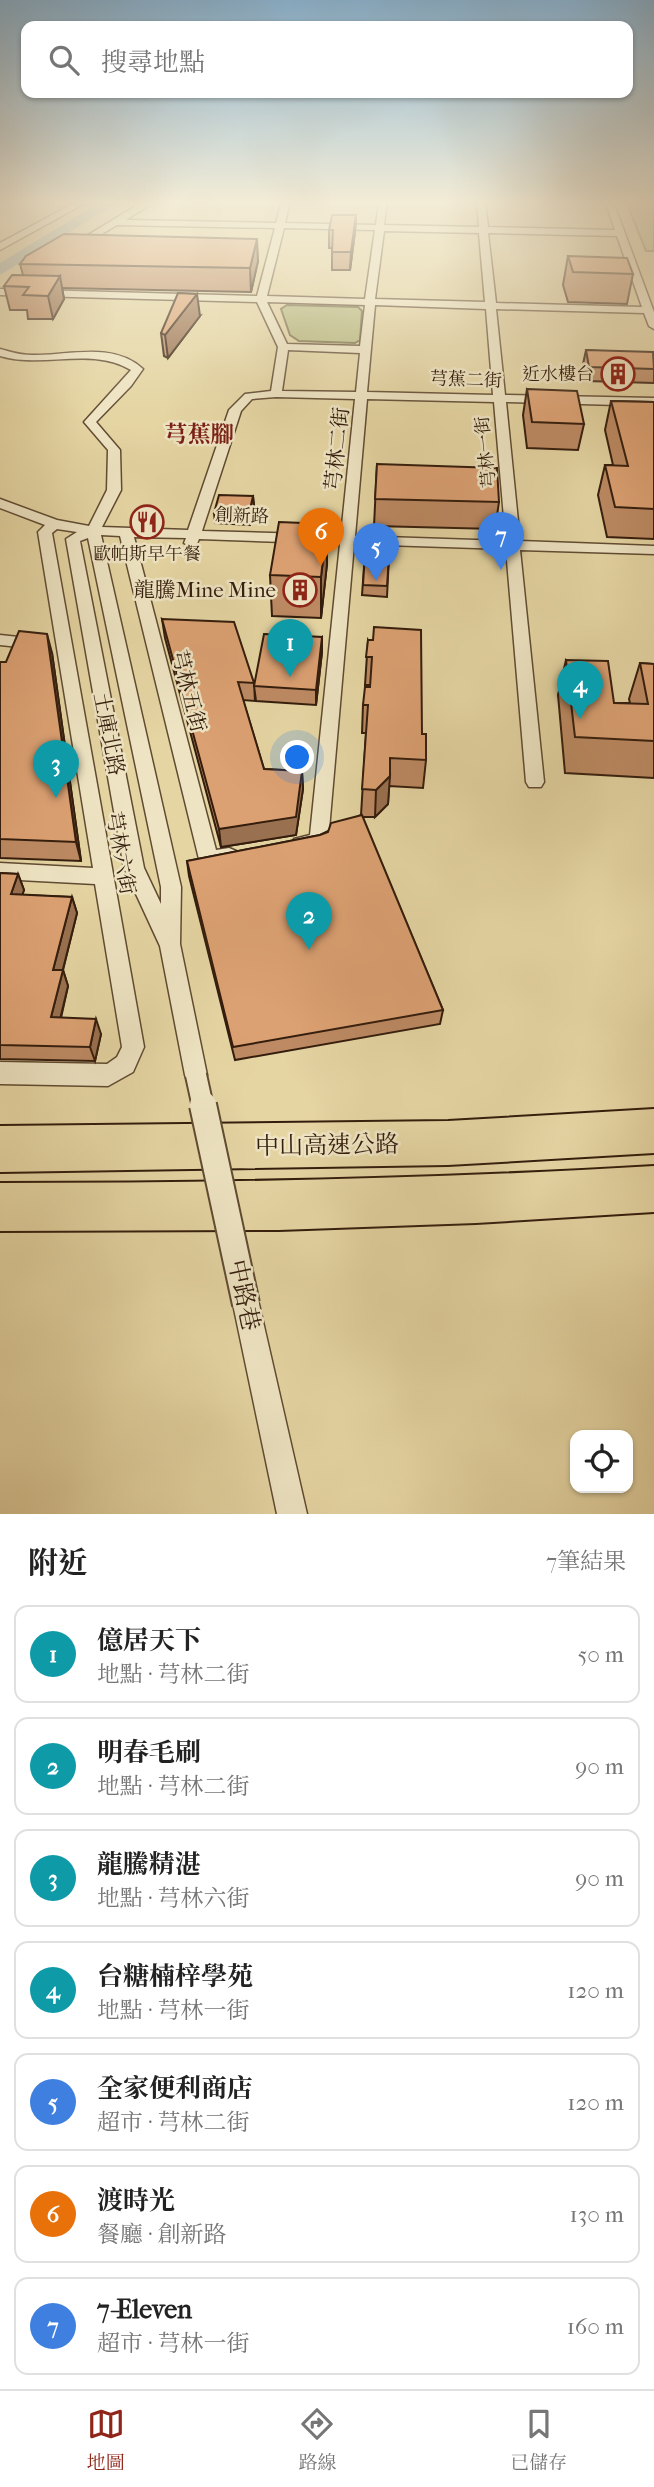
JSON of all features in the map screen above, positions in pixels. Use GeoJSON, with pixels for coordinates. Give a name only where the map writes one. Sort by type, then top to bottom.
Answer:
{"type":"FeatureCollection","features":[{"type":"Feature","properties":{"kind":"highway","name":"中山高速公路"},"geometry":{"type":"LineString","coordinates":[[0,1149],[448,1143],[654,1130]]}},
{"type":"Feature","properties":{"kind":"highway"},"geometry":{"type":"LineString","coordinates":[[0,1207],[279,1206],[476,1200],[654,1189]]}},
{"type":"Feature","properties":{"kind":"street"},"geometry":{"type":"LineString","coordinates":[[268,272],[261,300],[283,347],[276,394]]}},
{"type":"Feature","properties":{"kind":"street","name":"芎林二街"},"geometry":{"type":"LineString","coordinates":[[292,846],[319,841],[374,272]]}},
{"type":"Feature","properties":{"kind":"street","name":"芎林一街"},"geometry":{"type":"LineString","coordinates":[[487,272],[535,782]]}},
{"type":"Feature","properties":{"kind":"street"},"geometry":{"type":"LineString","coordinates":[[634,272],[654,326]]}},
{"type":"Feature","properties":{"kind":"street"},"geometry":{"type":"LineString","coordinates":[[3,288],[261,300],[648,310]]}},
{"type":"Feature","properties":{"kind":"street"},"geometry":{"type":"LineString","coordinates":[[283,347],[368,350]]}},
{"type":"Feature","properties":{"kind":"street"},"geometry":{"type":"LineString","coordinates":[[0,352],[13,358],[85,356],[116,359],[137,369],[132,379],[97,411],[90,422],[114,450],[114,489],[95,536],[73,539]]}},
{"type":"Feature","properties":{"kind":"street","name":"芎蕉二街"},"geometry":{"type":"LineString","coordinates":[[193,538],[235,410],[249,396],[363,394],[654,402]]}},
{"type":"Feature","properties":{"kind":"street","name":"創新路"},"geometry":{"type":"LineString","coordinates":[[0,503],[73,539]]}},
{"type":"Feature","properties":{"kind":"street","name":"創新路"},"geometry":{"type":"LineString","coordinates":[[0,515],[49,528],[127,538],[513,549],[654,550]]}},
{"type":"Feature","properties":{"kind":"street","name":"芎林六街"},"geometry":{"type":"LineString","coordinates":[[0,1073],[107,1075],[119,1071],[129,1061],[133,1047],[62,646],[49,528]]}},
{"type":"Feature","properties":{"kind":"street","name":"土庫北路"},"geometry":{"type":"LineString","coordinates":[[95,536],[171,887],[170,944],[196,1075]]}},
{"type":"Feature","properties":{"kind":"street","name":"芎林五街"},"geometry":{"type":"LineString","coordinates":[[127,538],[209,859],[250,852]]}},
{"type":"Feature","properties":{"kind":"street","name":"土庫北路"},"geometry":{"type":"LineString","coordinates":[[73,539],[134,867],[170,944]]}},
{"type":"Feature","properties":{"kind":"street","name":"創新路"},"geometry":{"type":"LineString","coordinates":[[513,549],[654,559]]}},
{"type":"Feature","properties":{"kind":"street"},"geometry":{"type":"LineString","coordinates":[[0,640],[62,646]]}},
{"type":"Feature","properties":{"kind":"street"},"geometry":{"type":"LineString","coordinates":[[0,871],[102,876]]}},
{"type":"Feature","properties":{"kind":"street","name":"中路巷"},"geometry":{"type":"LineString","coordinates":[[196,1075],[292,1514]]}},
{"type":"Feature","properties":{"kind":"green space"},"geometry":{"type":"Polygon","coordinates":[[[287,305],[358,307],[362,311],[360,340],[355,343],[299,341],[290,335],[281,309],[287,305]]]}},
{"type":"Feature","properties":{"kind":"building"},"geometry":{"type":"Polygon","coordinates":[[[573,272],[632,272],[633,274],[573,272]]]}},
{"type":"Feature","properties":{"kind":"building"},"geometry":{"type":"Polygon","coordinates":[[[12,275],[60,276],[48,296],[23,295],[29,287],[4,286],[12,275]]]}},
{"type":"Feature","properties":{"kind":"building"},"geometry":{"type":"Polygon","coordinates":[[[178,293],[197,294],[165,335],[161,333],[178,293]]]}},
{"type":"Feature","properties":{"kind":"building"},"geometry":{"type":"Polygon","coordinates":[[[586,350],[653,352],[654,369],[589,367],[586,350]]]}},
{"type":"Feature","properties":{"kind":"building"},"geometry":{"type":"Polygon","coordinates":[[[527,389],[577,391],[584,424],[532,422],[527,389]]]}},
{"type":"Feature","properties":{"kind":"building"},"geometry":{"type":"Polygon","coordinates":[[[611,401],[654,402],[654,509],[615,507],[605,465],[628,466],[611,401]]]}},
{"type":"Feature","properties":{"kind":"building"},"geometry":{"type":"Polygon","coordinates":[[[377,464],[497,468],[499,502],[375,499],[377,464]]]}},
{"type":"Feature","properties":{"kind":"building"},"geometry":{"type":"Polygon","coordinates":[[[219,495],[253,496],[249,514],[214,513],[219,495]]]}},
{"type":"Feature","properties":{"kind":"building"},"geometry":{"type":"Polygon","coordinates":[[[279,522],[327,524],[321,577],[270,575],[279,522]]]}},
{"type":"Feature","properties":{"kind":"building"},"geometry":{"type":"Polygon","coordinates":[[[365,554],[389,556],[387,586],[363,585],[365,554]]]}},
{"type":"Feature","properties":{"kind":"building"},"geometry":{"type":"Polygon","coordinates":[[[162,619],[234,622],[254,683],[238,682],[264,769],[302,771],[296,817],[219,829],[162,619]]]}},
{"type":"Feature","properties":{"kind":"building"},"geometry":{"type":"Polygon","coordinates":[[[374,627],[421,630],[422,734],[426,734],[426,760],[390,758],[390,776],[376,790],[362,789],[368,705],[363,705],[365,687],[370,687],[372,657],[366,657],[368,640],[373,640],[374,627]]]}},
{"type":"Feature","properties":{"kind":"building"},"geometry":{"type":"Polygon","coordinates":[[[19,631],[47,634],[76,842],[0,839],[0,662],[6,662],[19,631]]]}},
{"type":"Feature","properties":{"kind":"building"},"geometry":{"type":"Polygon","coordinates":[[[264,634],[322,637],[316,690],[254,686],[264,634]]]}},
{"type":"Feature","properties":{"kind":"building"},"geometry":{"type":"Polygon","coordinates":[[[566,660],[608,661],[614,703],[648,704],[640,663],[654,664],[654,741],[575,737],[566,660]]]}},
{"type":"Feature","properties":{"kind":"building"},"geometry":{"type":"Polygon","coordinates":[[[362,815],[443,1010],[233,1047],[187,861],[320,835],[328,832],[331,823],[362,815]]]}},
{"type":"Feature","properties":{"kind":"building"},"geometry":{"type":"Polygon","coordinates":[[[0,873],[18,874],[11,894],[72,897],[53,970],[63,970],[51,1017],[96,1019],[90,1047],[0,1045],[0,873]]]}},
{"type":"Feature","properties":{"kind":"place","name":"近水樓台"},"geometry":{"type":"Point","coordinates":[618,374]}},
{"type":"Feature","properties":{"kind":"place","name":"歐帕斯早午餐"},"geometry":{"type":"Point","coordinates":[147,522]}},
{"type":"Feature","properties":{"kind":"place","name":"渡時光"},"geometry":{"type":"Point","coordinates":[321,566]}},
{"type":"Feature","properties":{"kind":"place","name":"7-Eleven"},"geometry":{"type":"Point","coordinates":[501,570]}},
{"type":"Feature","properties":{"kind":"place","name":"全家便利商店"},"geometry":{"type":"Point","coordinates":[376,581]}},
{"type":"Feature","properties":{"kind":"place","name":"龍騰Mine Mine"},"geometry":{"type":"Point","coordinates":[300,590]}},
{"type":"Feature","properties":{"kind":"place","name":"億居天下"},"geometry":{"type":"Point","coordinates":[290,677]}},
{"type":"Feature","properties":{"kind":"place","name":"台糖楠梓學苑"},"geometry":{"type":"Point","coordinates":[580,719]}},
{"type":"Feature","properties":{"kind":"place","name":"龍騰精湛"},"geometry":{"type":"Point","coordinates":[56,798]}},
{"type":"Feature","properties":{"kind":"place","name":"明春毛刷"},"geometry":{"type":"Point","coordinates":[309,950]}},
{"type":"Feature","properties":{"kind":"district","name":"芎蕉腳"},"geometry":{"type":"Point","coordinates":[199,434]}}]}
